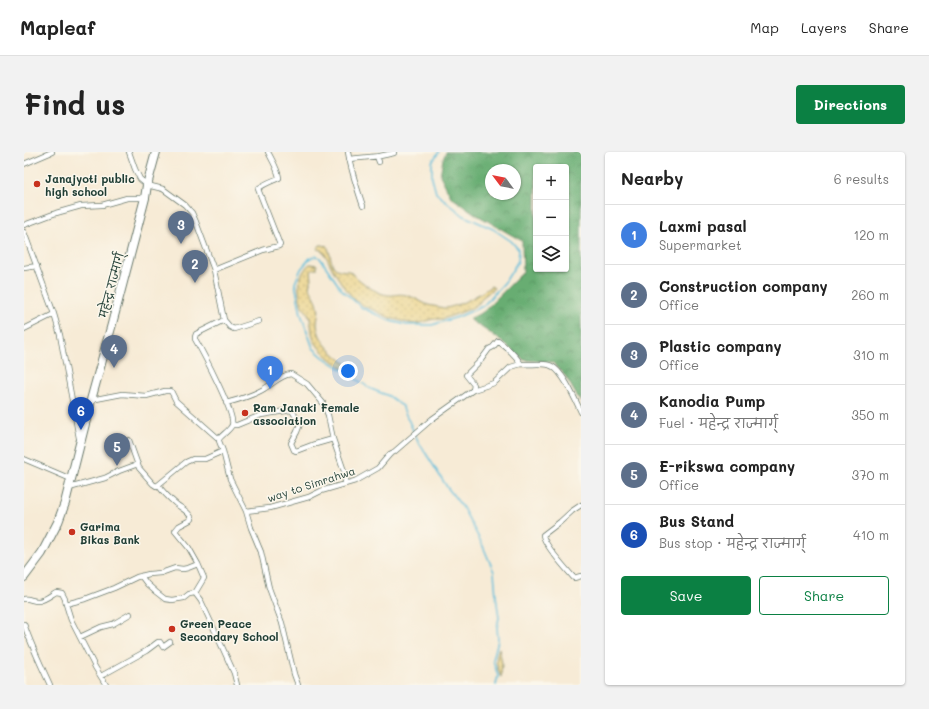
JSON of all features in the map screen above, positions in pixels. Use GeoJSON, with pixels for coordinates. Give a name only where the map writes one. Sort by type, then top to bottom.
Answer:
{"type":"FeatureCollection","features":[{"type":"Feature","properties":{"kind":"highway","name":"महेन्द्र राज्मार्ग्"},"geometry":{"type":"LineString","coordinates":[[24,577],[42,553],[58,522],[65,503],[156,152]]}},
{"type":"Feature","properties":{"kind":"street"},"geometry":{"type":"LineString","coordinates":[[24,164],[52,152]]}},
{"type":"Feature","properties":{"kind":"street"},"geometry":{"type":"LineString","coordinates":[[129,152],[140,179],[147,185],[163,189],[185,205],[192,213],[214,270],[224,320],[234,329],[259,321]]}},
{"type":"Feature","properties":{"kind":"street"},"geometry":{"type":"LineString","coordinates":[[214,270],[263,250],[279,246],[280,244],[258,189],[262,185],[279,178],[277,169],[268,152]]}},
{"type":"Feature","properties":{"kind":"street"},"geometry":{"type":"LineString","coordinates":[[348,152],[350,167],[355,184],[364,206]]}},
{"type":"Feature","properties":{"kind":"street"},"geometry":{"type":"LineString","coordinates":[[349,159],[377,156],[394,152]]}},
{"type":"Feature","properties":{"kind":"street"},"geometry":{"type":"LineString","coordinates":[[377,156],[379,162]]}},
{"type":"Feature","properties":{"kind":"street"},"geometry":{"type":"LineString","coordinates":[[24,226],[56,213],[81,206],[102,205],[127,198],[145,198]]}},
{"type":"Feature","properties":{"kind":"street"},"geometry":{"type":"LineString","coordinates":[[24,233],[54,314],[60,335],[80,442]]}},
{"type":"Feature","properties":{"kind":"street"},"geometry":{"type":"LineString","coordinates":[[24,268],[37,266]]}},
{"type":"Feature","properties":{"kind":"street"},"geometry":{"type":"LineString","coordinates":[[24,328],[54,314]]}},
{"type":"Feature","properties":{"kind":"street"},"geometry":{"type":"LineString","coordinates":[[219,439],[233,422],[226,403],[195,336],[196,334],[224,320]]}},
{"type":"Feature","properties":{"kind":"street"},"geometry":{"type":"LineString","coordinates":[[473,390],[474,385],[466,375],[482,360],[489,349],[498,341],[508,349],[521,364],[551,365],[557,369],[574,395],[581,412]]}},
{"type":"Feature","properties":{"kind":"street","name":"way to Simrahwa"},"geometry":{"type":"LineString","coordinates":[[246,511],[270,508],[309,497],[321,491],[359,479],[378,468],[390,454],[432,419],[473,390],[494,383],[511,367],[521,364]]}},
{"type":"Feature","properties":{"kind":"street"},"geometry":{"type":"LineString","coordinates":[[226,403],[262,390],[286,374],[291,374],[307,384],[323,403],[328,415],[345,474],[345,483]]}},
{"type":"Feature","properties":{"kind":"street"},"geometry":{"type":"LineString","coordinates":[[91,400],[122,394],[146,396],[171,391],[176,401],[219,439],[230,479],[246,511],[261,552],[269,588],[282,623],[298,685]]}},
{"type":"Feature","properties":{"kind":"street"},"geometry":{"type":"LineString","coordinates":[[232,425],[238,425],[261,415],[291,410],[300,424],[291,443],[294,450],[296,451],[334,439]]}},
{"type":"Feature","properties":{"kind":"street"},"geometry":{"type":"LineString","coordinates":[[129,440],[139,468],[153,484],[156,486],[158,485],[173,501],[190,515],[192,519],[180,526],[175,531],[190,548],[204,578],[195,593],[189,594],[184,598],[172,600],[165,599],[147,584],[141,576]]}},
{"type":"Feature","properties":{"kind":"street"},"geometry":{"type":"LineString","coordinates":[[158,485],[186,462],[193,459],[205,459],[223,451]]}},
{"type":"Feature","properties":{"kind":"street"},"geometry":{"type":"LineString","coordinates":[[24,459],[71,479]]}},
{"type":"Feature","properties":{"kind":"street"},"geometry":{"type":"LineString","coordinates":[[69,488],[105,478],[138,464]]}},
{"type":"Feature","properties":{"kind":"street"},"geometry":{"type":"LineString","coordinates":[[581,505],[572,510],[560,522],[543,535],[546,544],[574,578],[581,576]]}},
{"type":"Feature","properties":{"kind":"street"},"geometry":{"type":"LineString","coordinates":[[66,604],[85,599],[114,588],[137,577],[161,573],[175,568],[188,568],[198,564]]}},
{"type":"Feature","properties":{"kind":"street"},"geometry":{"type":"LineString","coordinates":[[24,599],[27,598],[38,601],[56,592],[62,593],[65,598],[71,620],[94,667],[106,685]]}},
{"type":"Feature","properties":{"kind":"street"},"geometry":{"type":"LineString","coordinates":[[195,593],[201,601],[214,629],[234,673],[237,685]]}},
{"type":"Feature","properties":{"kind":"street"},"geometry":{"type":"LineString","coordinates":[[80,636],[101,627],[114,624],[130,614]]}},
{"type":"Feature","properties":{"kind":"street"},"geometry":{"type":"LineString","coordinates":[[24,624],[39,663],[50,685]]}},
{"type":"Feature","properties":{"kind":"street"},"geometry":{"type":"LineString","coordinates":[[101,676],[141,654],[158,642],[160,642],[163,647],[170,642]]}},
{"type":"Feature","properties":{"kind":"green space"},"geometry":{"type":"Polygon","coordinates":[[[446,152],[581,152],[581,403],[566,377],[552,362],[524,360],[496,337],[469,319],[483,312],[523,272],[522,241],[477,215],[451,197],[440,175],[446,152]]]}},
{"type":"Feature","properties":{"kind":"sand"},"geometry":{"type":"Polygon","coordinates":[[[320,245],[327,246],[334,267],[342,271],[349,271],[367,286],[383,294],[406,295],[428,305],[444,308],[455,306],[468,300],[491,286],[494,288],[483,297],[479,303],[470,309],[443,319],[433,319],[416,324],[409,323],[390,318],[355,300],[333,270],[324,252],[317,249],[320,245]]]}},
{"type":"Feature","properties":{"kind":"sand"},"geometry":{"type":"Polygon","coordinates":[[[310,264],[317,265],[317,269],[314,269],[311,272],[312,279],[309,287],[316,298],[319,311],[317,326],[320,336],[328,348],[349,366],[358,377],[328,357],[315,342],[310,319],[301,304],[299,294],[299,282],[310,264]]]}},
{"type":"Feature","properties":{"kind":"sand"},"geometry":{"type":"Polygon","coordinates":[[[499,648],[502,663],[501,677],[497,663],[499,648]]]}},
{"type":"Feature","properties":{"kind":"waterway"},"geometry":{"type":"LineString","coordinates":[[439,152],[432,162],[432,178],[436,193],[464,216],[493,229],[511,241],[519,250],[518,261],[505,282],[483,306],[458,317],[432,325],[407,325],[390,321],[361,307],[341,289],[320,258],[317,256],[310,258],[301,269],[295,283],[301,314],[313,348],[323,357],[371,389],[389,396],[402,406],[418,441],[447,487],[463,508],[482,544],[494,572],[499,618],[497,627],[498,640],[493,660],[498,676],[496,685]]}},
{"type":"Feature","properties":{"kind":"place","name":"Janajyoti public high school"},"geometry":{"type":"Point","coordinates":[37,184]}},
{"type":"Feature","properties":{"kind":"place","name":"Plastic company"},"geometry":{"type":"Point","coordinates":[181,244]}},
{"type":"Feature","properties":{"kind":"place","name":"Construction company"},"geometry":{"type":"Point","coordinates":[195,283]}},
{"type":"Feature","properties":{"kind":"place","name":"Kanodia Pump"},"geometry":{"type":"Point","coordinates":[114,368]}},
{"type":"Feature","properties":{"kind":"place","name":"Laxmi pasal"},"geometry":{"type":"Point","coordinates":[270,389]}},
{"type":"Feature","properties":{"kind":"place","name":"Ram Janaki Female association"},"geometry":{"type":"Point","coordinates":[245,413]}},
{"type":"Feature","properties":{"kind":"place","name":"Bus Stand"},"geometry":{"type":"Point","coordinates":[81,430]}},
{"type":"Feature","properties":{"kind":"place","name":"E-rikswa company"},"geometry":{"type":"Point","coordinates":[117,466]}},
{"type":"Feature","properties":{"kind":"place","name":"Garima Bikas Bank"},"geometry":{"type":"Point","coordinates":[72,532]}},
{"type":"Feature","properties":{"kind":"place","name":"Green Peace Secondary School"},"geometry":{"type":"Point","coordinates":[172,629]}}]}
